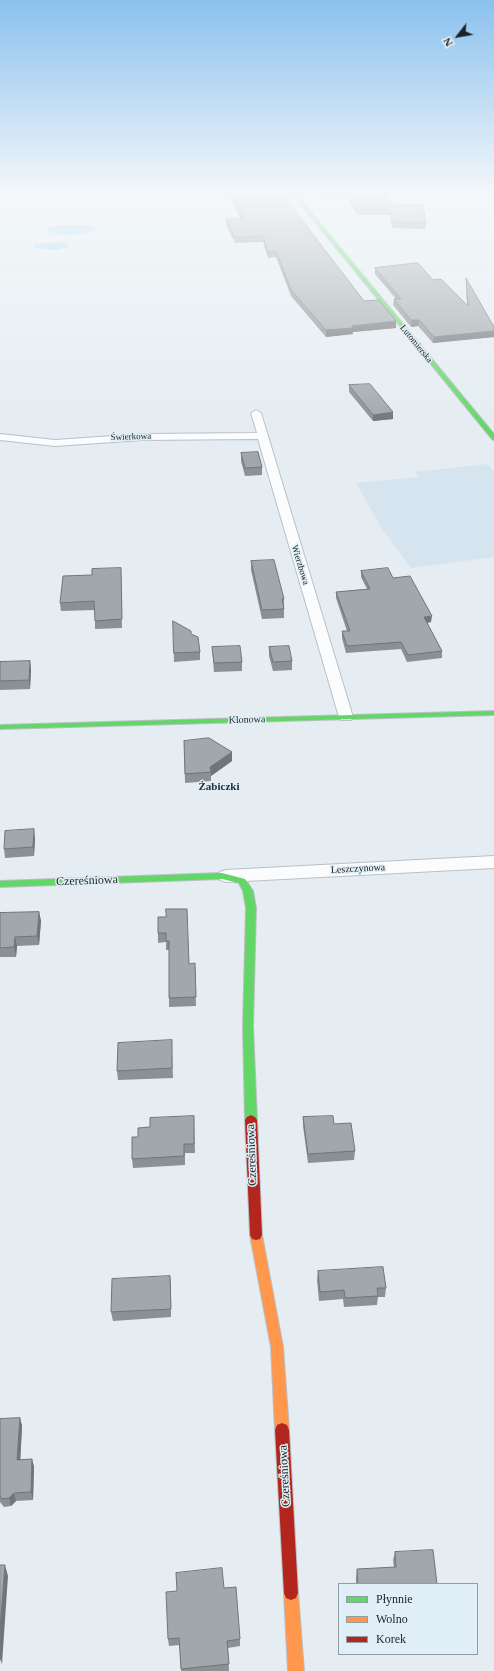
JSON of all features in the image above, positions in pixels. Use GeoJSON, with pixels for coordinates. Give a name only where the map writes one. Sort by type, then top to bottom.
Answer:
{"type":"FeatureCollection","features":[{"type":"Feature","properties":{"kind":"street","name":"Lutomierska"},"geometry":{"type":"LineString","coordinates":[[358,272],[494,438]]}},
{"type":"Feature","properties":{"kind":"street","name":"Wierzbowa"},"geometry":{"type":"LineString","coordinates":[[256,413],[346,717]]}},
{"type":"Feature","properties":{"kind":"street","name":"Świerkowa"},"geometry":{"type":"LineString","coordinates":[[0,437],[55,443],[142,436],[262,436]]}},
{"type":"Feature","properties":{"kind":"street","name":"Klonowa"},"geometry":{"type":"LineString","coordinates":[[0,727],[494,713]]}},
{"type":"Feature","properties":{"kind":"street","name":"Leszczynowa"},"geometry":{"type":"LineString","coordinates":[[222,876],[494,862]]}},
{"type":"Feature","properties":{"kind":"street","name":"Czereśniowa"},"geometry":{"type":"LineString","coordinates":[[0,884],[222,876],[242,880],[248,891],[251,908],[248,1026],[255,1232],[277,1347],[296,1671]]}},
{"type":"Feature","properties":{"kind":"shaded area"},"geometry":{"type":"Polygon","coordinates":[[[488,464],[494,472],[494,557],[411,568],[381,527],[356,483],[419,477],[416,472],[488,464]]]}},
{"type":"Feature","properties":{"kind":"building"},"geometry":{"type":"Polygon","coordinates":[[[284,272],[342,272],[364,301],[379,300],[396,321],[352,326],[353,328],[326,330],[291,290],[284,272]]]}},
{"type":"Feature","properties":{"kind":"building"},"geometry":{"type":"Polygon","coordinates":[[[378,272],[426,272],[433,280],[441,279],[468,306],[466,278],[494,327],[494,331],[434,337],[419,320],[411,320],[394,299],[401,299],[378,272]]]}},
{"type":"Feature","properties":{"kind":"building"},"geometry":{"type":"Polygon","coordinates":[[[370,384],[393,412],[373,415],[349,385],[370,384]]]}},
{"type":"Feature","properties":{"kind":"building"},"geometry":{"type":"Polygon","coordinates":[[[258,452],[262,467],[245,468],[241,453],[258,452]]]}},
{"type":"Feature","properties":{"kind":"building"},"geometry":{"type":"Polygon","coordinates":[[[274,560],[284,599],[282,599],[284,609],[262,610],[251,561],[274,560]]]}},
{"type":"Feature","properties":{"kind":"building"},"geometry":{"type":"Polygon","coordinates":[[[121,568],[122,619],[95,621],[94,601],[60,603],[63,576],[92,575],[92,569],[121,568]]]}},
{"type":"Feature","properties":{"kind":"building"},"geometry":{"type":"Polygon","coordinates":[[[388,568],[393,578],[410,576],[432,616],[424,617],[442,651],[408,655],[401,642],[347,646],[342,631],[350,631],[336,592],[370,589],[361,571],[388,568]]]}},
{"type":"Feature","properties":{"kind":"building"},"geometry":{"type":"Polygon","coordinates":[[[173,621],[191,631],[191,634],[198,637],[200,652],[174,653],[173,621]]]}},
{"type":"Feature","properties":{"kind":"building"},"geometry":{"type":"Polygon","coordinates":[[[240,646],[242,662],[214,663],[212,647],[240,646]]]}},
{"type":"Feature","properties":{"kind":"building"},"geometry":{"type":"Polygon","coordinates":[[[289,646],[292,661],[273,662],[269,647],[289,646]]]}},
{"type":"Feature","properties":{"kind":"building"},"geometry":{"type":"Polygon","coordinates":[[[30,661],[29,680],[0,681],[0,662],[30,661]]]}},
{"type":"Feature","properties":{"kind":"building"},"geometry":{"type":"Polygon","coordinates":[[[209,738],[232,752],[210,767],[211,772],[185,774],[184,741],[209,738]]]}},
{"type":"Feature","properties":{"kind":"building"},"geometry":{"type":"Polygon","coordinates":[[[34,829],[33,847],[4,849],[5,831],[34,829]]]}},
{"type":"Feature","properties":{"kind":"building"},"geometry":{"type":"Polygon","coordinates":[[[166,909],[187,909],[189,964],[195,963],[196,997],[169,998],[169,941],[166,941],[166,933],[158,933],[158,917],[166,917],[166,909]]]}},
{"type":"Feature","properties":{"kind":"building"},"geometry":{"type":"Polygon","coordinates":[[[39,912],[37,936],[15,937],[14,947],[0,948],[0,913],[39,912]]]}},
{"type":"Feature","properties":{"kind":"building"},"geometry":{"type":"Polygon","coordinates":[[[172,1040],[172,1068],[117,1071],[118,1043],[172,1040]]]}},
{"type":"Feature","properties":{"kind":"building"},"geometry":{"type":"Polygon","coordinates":[[[194,1116],[194,1144],[184,1144],[184,1156],[132,1159],[132,1137],[138,1137],[138,1128],[150,1127],[150,1118],[194,1116]]]}},
{"type":"Feature","properties":{"kind":"building"},"geometry":{"type":"Polygon","coordinates":[[[333,1116],[334,1124],[351,1123],[355,1151],[308,1154],[303,1117],[333,1116]]]}},
{"type":"Feature","properties":{"kind":"building"},"geometry":{"type":"Polygon","coordinates":[[[383,1267],[386,1288],[377,1288],[378,1296],[345,1298],[344,1290],[320,1292],[318,1271],[383,1267]]]}},
{"type":"Feature","properties":{"kind":"building"},"geometry":{"type":"Polygon","coordinates":[[[170,1276],[171,1309],[111,1312],[112,1279],[170,1276]]]}},
{"type":"Feature","properties":{"kind":"building"},"geometry":{"type":"Polygon","coordinates":[[[20,1418],[17,1460],[32,1459],[31,1492],[14,1493],[9,1498],[2,1499],[0,1496],[0,1419],[20,1418]]]}},
{"type":"Feature","properties":{"kind":"building"},"geometry":{"type":"Polygon","coordinates":[[[433,1550],[437,1583],[358,1583],[357,1569],[396,1567],[395,1552],[433,1550]]]}},
{"type":"Feature","properties":{"kind":"building"},"geometry":{"type":"Polygon","coordinates":[[[0,1565],[5,1565],[0,1628],[0,1565]]]}},
{"type":"Feature","properties":{"kind":"building"},"geometry":{"type":"Polygon","coordinates":[[[222,1568],[224,1588],[236,1587],[240,1639],[227,1641],[229,1664],[181,1669],[179,1638],[168,1639],[166,1592],[177,1591],[176,1573],[222,1568]]]}},
{"type":"Feature","properties":{"kind":"traffic: fast"},"geometry":{"type":"LineString","coordinates":[[358,272],[494,438]]}},
{"type":"Feature","properties":{"kind":"traffic: fast"},"geometry":{"type":"LineString","coordinates":[[0,727],[494,713]]}},
{"type":"Feature","properties":{"kind":"traffic: fast"},"geometry":{"type":"LineString","coordinates":[[0,884],[222,876],[242,881],[248,891],[251,908],[248,1026],[251,1120]]}},
{"type":"Feature","properties":{"kind":"traffic: slow"},"geometry":{"type":"LineString","coordinates":[[256,1235],[277,1347],[282,1430]]}},
{"type":"Feature","properties":{"kind":"traffic: slow"},"geometry":{"type":"LineString","coordinates":[[291,1593],[296,1671]]}},
{"type":"Feature","properties":{"kind":"traffic: jam"},"geometry":{"type":"LineString","coordinates":[[251,1120],[256,1235]]}},
{"type":"Feature","properties":{"kind":"traffic: jam"},"geometry":{"type":"LineString","coordinates":[[282,1430],[291,1593]]}},
{"type":"Feature","properties":{"kind":"district","name":"Żabiczki"},"geometry":{"type":"Point","coordinates":[219,787]}}]}
